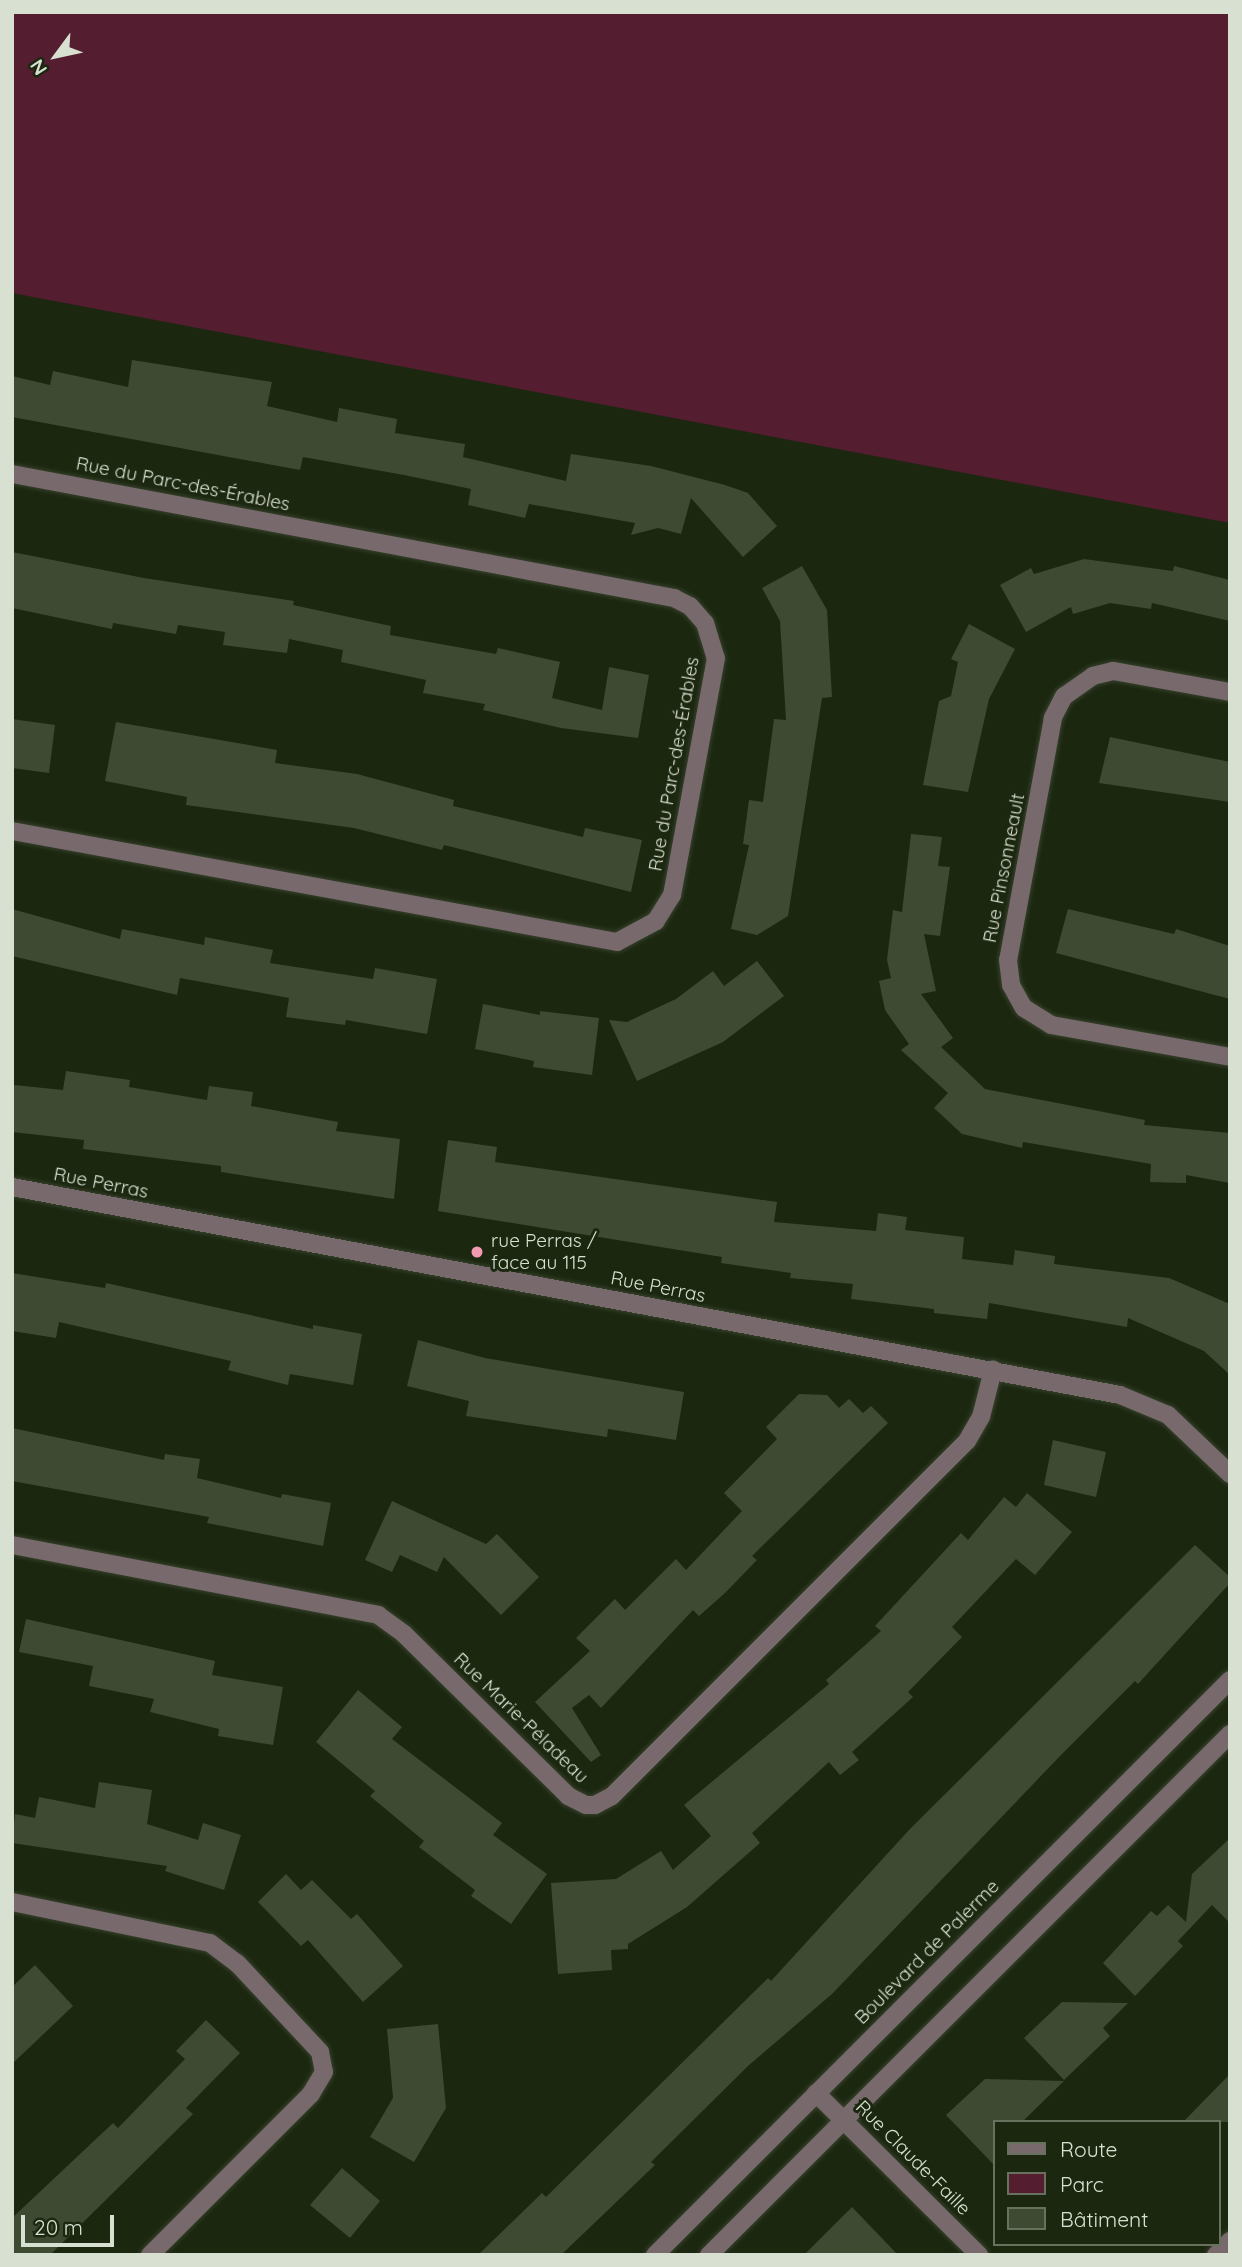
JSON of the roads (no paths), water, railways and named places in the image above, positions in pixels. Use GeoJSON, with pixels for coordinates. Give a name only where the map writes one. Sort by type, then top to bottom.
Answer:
{"type":"FeatureCollection","features":[{"type":"Feature","properties":{"kind":"street","name":"Rue du Parc-des-Érables"},"geometry":{"type":"LineString","coordinates":[[12,474],[674,598],[690,606],[705,623],[716,658],[672,895],[656,921],[617,942],[12,831]]}},
{"type":"Feature","properties":{"kind":"street","name":"Rue Pinsonneault"},"geometry":{"type":"LineString","coordinates":[[1230,692],[1113,671],[1083,681],[1064,696],[1053,718],[1008,960],[1011,985],[1024,1008],[1051,1025],[1230,1058]]}},
{"type":"Feature","properties":{"kind":"street","name":"Rue Perras"},"geometry":{"type":"LineString","coordinates":[[12,1187],[1120,1395],[1154,1407],[1181,1426],[1230,1474]]}},
{"type":"Feature","properties":{"kind":"street","name":"Rue Marie-Péladeau"},"geometry":{"type":"LineString","coordinates":[[12,1545],[378,1615],[404,1634],[568,1796],[595,1805],[612,1796],[967,1441],[981,1417],[993,1370]]}},
{"type":"Feature","properties":{"kind":"street","name":"Boulevard de Palerme"},"geometry":{"type":"LineString","coordinates":[[655,2255],[1230,1679]]}},
{"type":"Feature","properties":{"kind":"street"},"geometry":{"type":"LineString","coordinates":[[709,2255],[1230,1734]]}},
{"type":"Feature","properties":{"kind":"street"},"geometry":{"type":"LineString","coordinates":[[12,1902],[210,1943],[237,1963],[320,2052],[324,2072],[311,2094],[150,2255]]}},
{"type":"Feature","properties":{"kind":"street","name":"Rue Claude-Faille"},"geometry":{"type":"LineString","coordinates":[[816,2093],[979,2255]]}},
{"type":"Feature","properties":{"kind":"street"},"geometry":{"type":"LineString","coordinates":[[1216,2255],[1230,2241]]}},
{"type":"Feature","properties":{"kind":"place","name":"rue Perras / face au 115"},"geometry":{"type":"Point","coordinates":[477,1252]}}]}
